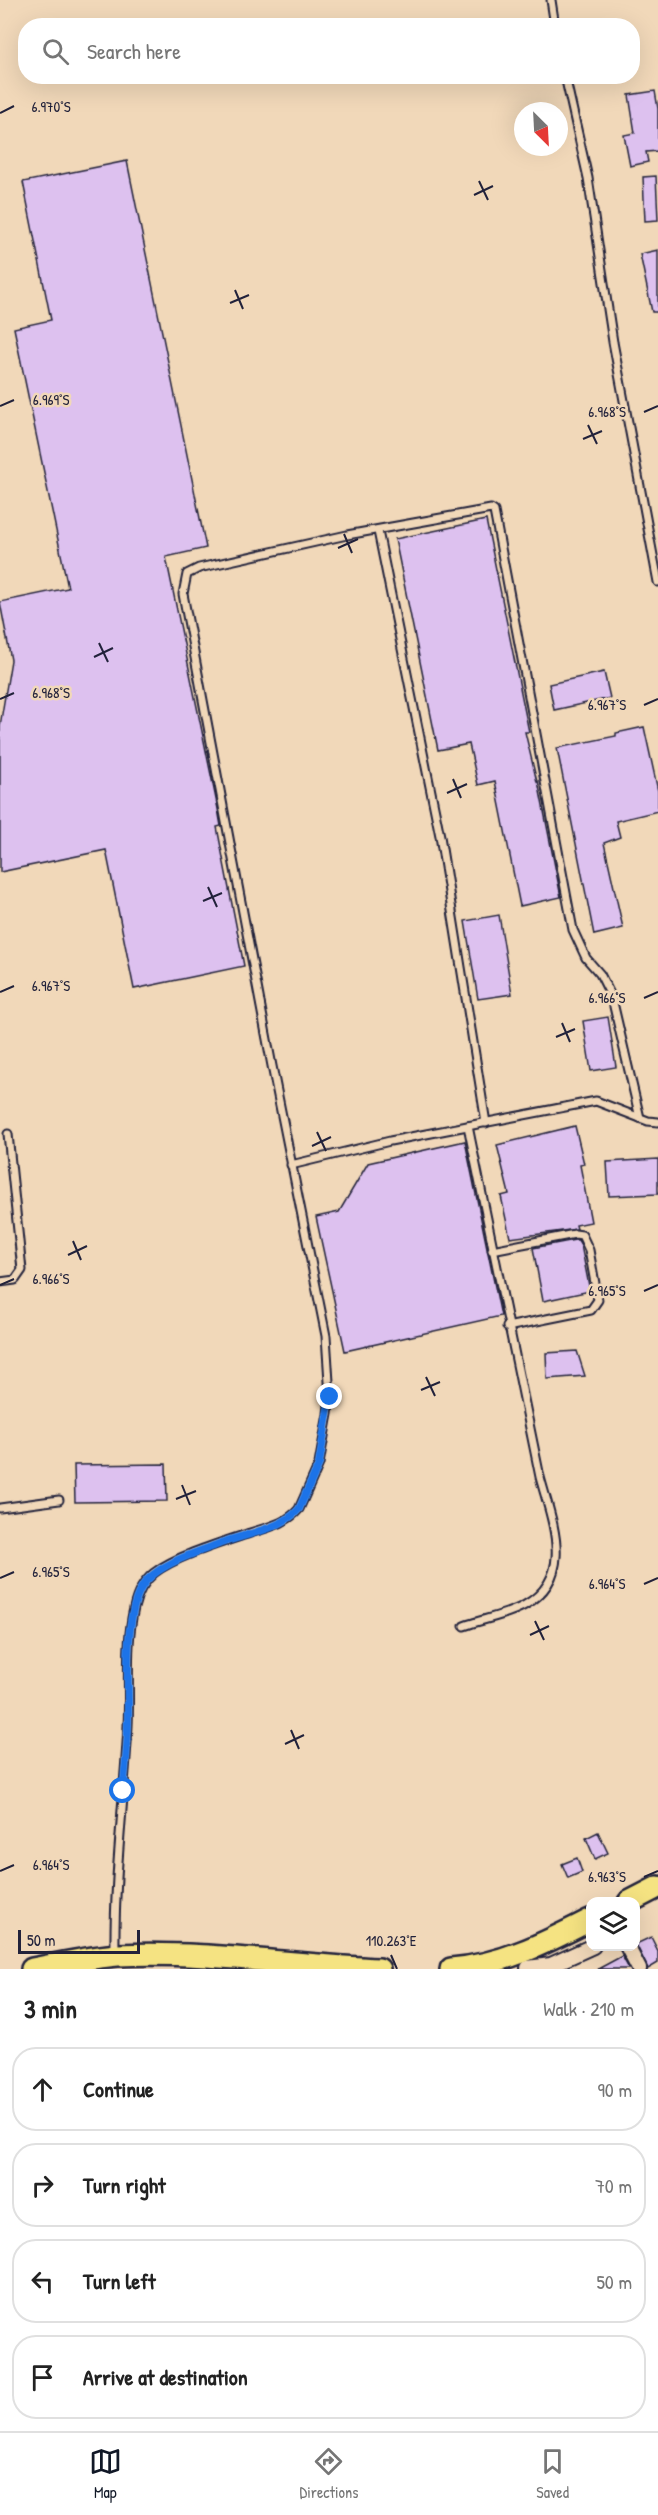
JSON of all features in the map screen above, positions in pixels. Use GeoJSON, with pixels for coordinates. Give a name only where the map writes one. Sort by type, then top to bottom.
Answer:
{"type":"FeatureCollection","features":[{"type":"Feature","properties":{"kind":"main road"},"geometry":{"type":"LineString","coordinates":[[639,1897],[658,1887]]}},
{"type":"Feature","properties":{"kind":"main road"},"geometry":{"type":"LineString","coordinates":[[451,1969],[529,1962],[586,1923]]}},
{"type":"Feature","properties":{"kind":"main road"},"geometry":{"type":"LineString","coordinates":[[32,1969],[72,1965],[115,1956],[253,1965],[379,1969]]}},
{"type":"Feature","properties":{"kind":"street"},"geometry":{"type":"LineString","coordinates":[[529,1962],[551,1965],[586,1950]]}},
{"type":"Feature","properties":{"kind":"street"},"geometry":{"type":"LineString","coordinates":[[629,1951],[639,1969]]}},
{"type":"Feature","properties":{"kind":"lane"},"geometry":{"type":"LineString","coordinates":[[551,0],[554,18]]}},
{"type":"Feature","properties":{"kind":"lane"},"geometry":{"type":"LineString","coordinates":[[567,84],[588,178],[613,342],[658,582]]}},
{"type":"Feature","properties":{"kind":"lane"},"geometry":{"type":"LineString","coordinates":[[115,1956],[115,1921],[128,1724],[129,1648],[134,1606],[141,1587],[157,1571],[169,1564],[288,1519],[299,1509],[319,1464],[330,1397],[326,1336],[291,1165],[183,594],[183,583],[187,574],[199,568],[336,538],[491,509],[494,511],[573,930],[586,958],[600,974],[612,998],[640,1118]]}},
{"type":"Feature","properties":{"kind":"lane"},"geometry":{"type":"LineString","coordinates":[[378,531],[440,836],[486,1123]]}},
{"type":"Feature","properties":{"kind":"lane"},"geometry":{"type":"LineString","coordinates":[[291,1165],[390,1141],[596,1101],[640,1118],[658,1122]]}},
{"type":"Feature","properties":{"kind":"lane"},"geometry":{"type":"LineString","coordinates":[[464,1626],[524,1606],[544,1592],[554,1576],[555,1528],[540,1477],[507,1326],[468,1126]]}},
{"type":"Feature","properties":{"kind":"lane"},"geometry":{"type":"LineString","coordinates":[[0,1282],[15,1280],[22,1270],[8,1134]]}},
{"type":"Feature","properties":{"kind":"lane"},"geometry":{"type":"LineString","coordinates":[[492,1250],[575,1234],[582,1235],[590,1250],[598,1300],[591,1310],[507,1326]]}},
{"type":"Feature","properties":{"kind":"lane"},"geometry":{"type":"LineString","coordinates":[[0,1508],[59,1500]]}},
{"type":"Feature","properties":{"kind":"building"},"geometry":{"type":"Polygon","coordinates":[[[655,91],[658,109],[658,151],[646,152],[648,162],[630,166],[624,135],[635,133],[629,95],[655,91]]]}},
{"type":"Feature","properties":{"kind":"building"},"geometry":{"type":"Polygon","coordinates":[[[127,161],[206,548],[166,557],[218,809],[221,826],[217,827],[244,966],[134,989],[106,850],[0,872],[0,726],[11,660],[0,602],[68,588],[14,328],[51,320],[23,182],[127,161]]]}},
{"type":"Feature","properties":{"kind":"building"},"geometry":{"type":"Polygon","coordinates":[[[656,176],[658,220],[645,221],[643,177],[656,176]]]}},
{"type":"Feature","properties":{"kind":"building"},"geometry":{"type":"Polygon","coordinates":[[[658,250],[658,312],[652,312],[640,254],[658,250]]]}},
{"type":"Feature","properties":{"kind":"building"},"geometry":{"type":"Polygon","coordinates":[[[486,520],[529,732],[525,732],[538,781],[561,897],[520,906],[495,781],[478,785],[469,744],[438,750],[395,539],[486,520]]]}},
{"type":"Feature","properties":{"kind":"building"},"geometry":{"type":"Polygon","coordinates":[[[604,672],[610,698],[554,710],[549,684],[604,672]]]}},
{"type":"Feature","properties":{"kind":"building"},"geometry":{"type":"Polygon","coordinates":[[[644,727],[658,791],[658,811],[616,821],[620,837],[604,843],[623,928],[594,935],[557,748],[616,736],[616,733],[644,727]]]}},
{"type":"Feature","properties":{"kind":"building"},"geometry":{"type":"Polygon","coordinates":[[[499,915],[512,994],[478,999],[465,921],[499,915]]]}},
{"type":"Feature","properties":{"kind":"building"},"geometry":{"type":"Polygon","coordinates":[[[608,1017],[616,1067],[591,1071],[583,1021],[608,1017]]]}},
{"type":"Feature","properties":{"kind":"building"},"geometry":{"type":"Polygon","coordinates":[[[575,1126],[584,1164],[580,1165],[591,1222],[576,1225],[577,1229],[510,1238],[501,1196],[509,1194],[497,1145],[575,1126]]]}},
{"type":"Feature","properties":{"kind":"building"},"geometry":{"type":"Polygon","coordinates":[[[465,1141],[501,1316],[345,1351],[316,1217],[339,1212],[368,1163],[465,1141]]]}},
{"type":"Feature","properties":{"kind":"building"},"geometry":{"type":"Polygon","coordinates":[[[658,1159],[658,1194],[609,1196],[607,1162],[658,1159]]]}},
{"type":"Feature","properties":{"kind":"building"},"geometry":{"type":"Polygon","coordinates":[[[578,1240],[581,1245],[590,1291],[543,1301],[533,1248],[578,1240]]]}},
{"type":"Feature","properties":{"kind":"building"},"geometry":{"type":"Polygon","coordinates":[[[577,1351],[585,1376],[547,1379],[546,1353],[577,1351]]]}},
{"type":"Feature","properties":{"kind":"building"},"geometry":{"type":"Polygon","coordinates":[[[166,1464],[167,1501],[75,1502],[74,1465],[166,1464]]]}},
{"type":"Feature","properties":{"kind":"building"},"geometry":{"type":"Polygon","coordinates":[[[598,1832],[608,1853],[595,1859],[586,1838],[598,1832]]]}},
{"type":"Feature","properties":{"kind":"building"},"geometry":{"type":"Polygon","coordinates":[[[577,1858],[582,1872],[568,1878],[562,1864],[577,1858]]]}},
{"type":"Feature","properties":{"kind":"building"},"geometry":{"type":"Polygon","coordinates":[[[651,1937],[658,1951],[658,1963],[648,1969],[639,1951],[640,1942],[651,1937]]]}},
{"type":"Feature","properties":{"kind":"building"},"geometry":{"type":"Polygon","coordinates":[[[622,1956],[629,1969],[598,1969],[622,1956]]]}},
{"type":"Feature","properties":{"kind":"route"},"geometry":{"type":"LineString","coordinates":[[123,1791],[128,1724],[129,1648],[134,1606],[141,1587],[157,1571],[169,1564],[282,1522],[299,1509],[319,1464],[330,1397]]}}]}
